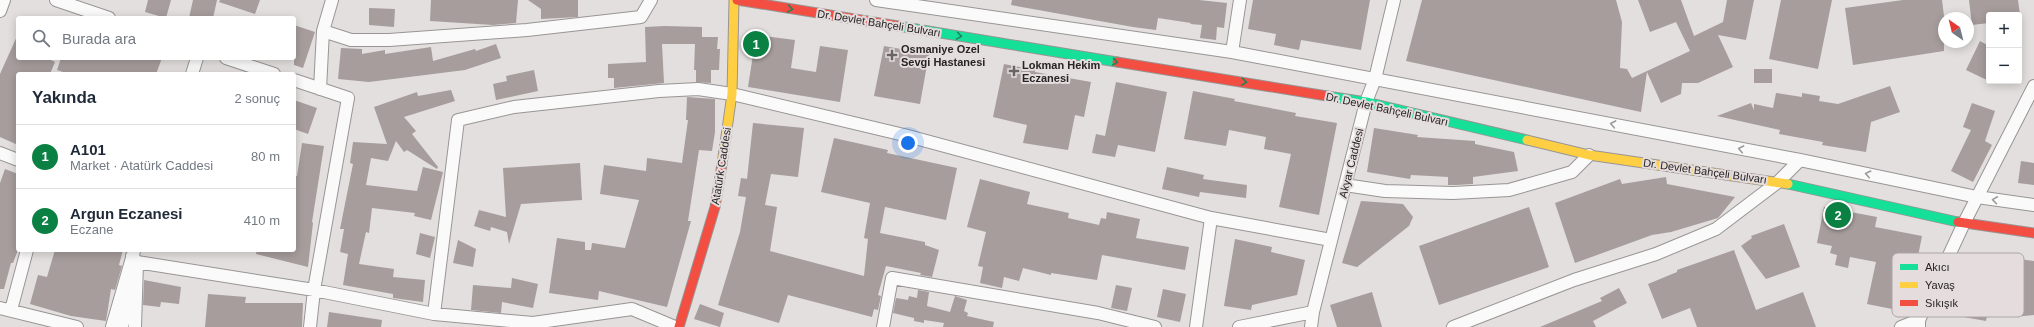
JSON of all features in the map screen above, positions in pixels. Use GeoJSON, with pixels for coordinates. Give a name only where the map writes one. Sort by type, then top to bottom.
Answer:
{"type":"FeatureCollection","features":[{"type":"Feature","properties":{"kind":"street"},"geometry":{"type":"LineString","coordinates":[[0,11],[4,0]]}},
{"type":"Feature","properties":{"kind":"street"},"geometry":{"type":"LineString","coordinates":[[56,0],[103,16]]}},
{"type":"Feature","properties":{"kind":"street"},"geometry":{"type":"LineString","coordinates":[[320,89],[323,31],[332,0]]}},
{"type":"Feature","properties":{"kind":"street"},"geometry":{"type":"LineString","coordinates":[[323,31],[351,40],[390,40],[527,30],[641,17],[651,0]]}},
{"type":"Feature","properties":{"kind":"street","name":"Atatürk Caddesi"},"geometry":{"type":"LineString","coordinates":[[679,327],[715,207],[732,94],[734,0]]}},
{"type":"Feature","properties":{"kind":"street","name":"Dr. Devlet Bahçeli Bulvarı"},"geometry":{"type":"LineString","coordinates":[[737,0],[1366,102],[1589,155],[1778,182],[1964,223],[2034,233]]}},
{"type":"Feature","properties":{"kind":"street","name":"Dr. Devlet Bahçeli Bulvarı"},"geometry":{"type":"LineString","coordinates":[[876,0],[1232,52],[1800,160],[1977,197],[2034,205]]}},
{"type":"Feature","properties":{"kind":"street"},"geometry":{"type":"LineString","coordinates":[[1232,52],[1240,0]]}},
{"type":"Feature","properties":{"kind":"street","name":"Akyar Caddesi"},"geometry":{"type":"LineString","coordinates":[[1312,327],[1313,312],[1331,240],[1366,102],[1375,79],[1394,0]]}},
{"type":"Feature","properties":{"kind":"street"},"geometry":{"type":"LineString","coordinates":[[193,72],[196,60]]}},
{"type":"Feature","properties":{"kind":"street"},"geometry":{"type":"LineString","coordinates":[[232,60],[268,72]]}},
{"type":"Feature","properties":{"kind":"street"},"geometry":{"type":"LineString","coordinates":[[296,81],[348,98],[314,290],[310,327]]}},
{"type":"Feature","properties":{"kind":"street"},"geometry":{"type":"LineString","coordinates":[[1951,253],[1964,223],[2034,86]]}},
{"type":"Feature","properties":{"kind":"street"},"geometry":{"type":"LineString","coordinates":[[434,314],[458,120],[514,107],[659,91],[698,89],[732,94],[904,135],[1211,218],[1331,240]]}},
{"type":"Feature","properties":{"kind":"street"},"geometry":{"type":"LineString","coordinates":[[0,153],[16,159]]}},
{"type":"Feature","properties":{"kind":"street"},"geometry":{"type":"LineString","coordinates":[[1345,185],[1400,192],[1453,193],[1509,190],[1572,172],[1589,155]]}},
{"type":"Feature","properties":{"kind":"street"},"geometry":{"type":"LineString","coordinates":[[1452,327],[1482,322],[1574,280],[1656,254],[1716,229],[1778,182],[1800,160]]}},
{"type":"Feature","properties":{"kind":"street"},"geometry":{"type":"LineString","coordinates":[[1196,327],[1211,218]]}},
{"type":"Feature","properties":{"kind":"street"},"geometry":{"type":"LineString","coordinates":[[26,252],[5,309],[77,327]]}},
{"type":"Feature","properties":{"kind":"street"},"geometry":{"type":"LineString","coordinates":[[135,256],[434,314],[533,323],[632,309],[675,327]]}},
{"type":"Feature","properties":{"kind":"street"},"geometry":{"type":"LineString","coordinates":[[112,327],[135,256]]}},
{"type":"Feature","properties":{"kind":"street"},"geometry":{"type":"LineString","coordinates":[[122,327],[135,256]]}},
{"type":"Feature","properties":{"kind":"street"},"geometry":{"type":"LineString","coordinates":[[135,256],[135,327]]}},
{"type":"Feature","properties":{"kind":"street"},"geometry":{"type":"LineString","coordinates":[[883,327],[892,278],[1098,313],[1155,327]]}},
{"type":"Feature","properties":{"kind":"street"},"geometry":{"type":"LineString","coordinates":[[1240,327],[1313,312]]}},
{"type":"Feature","properties":{"kind":"street"},"geometry":{"type":"LineString","coordinates":[[1902,327],[1919,324]]}},
{"type":"Feature","properties":{"kind":"building"},"geometry":{"type":"Polygon","coordinates":[[[148,0],[171,0],[167,16],[159,16],[145,12],[148,0]]]}},
{"type":"Feature","properties":{"kind":"building"},"geometry":{"type":"Polygon","coordinates":[[[193,0],[217,0],[213,16],[189,16],[193,0]]]}},
{"type":"Feature","properties":{"kind":"building"},"geometry":{"type":"Polygon","coordinates":[[[220,0],[260,0],[255,14],[219,2],[220,0]]]}},
{"type":"Feature","properties":{"kind":"building"},"geometry":{"type":"Polygon","coordinates":[[[431,0],[518,0],[516,23],[493,25],[430,21],[431,0]]]}},
{"type":"Feature","properties":{"kind":"building"},"geometry":{"type":"Polygon","coordinates":[[[528,0],[578,0],[578,17],[541,19],[541,9],[528,0]]]}},
{"type":"Feature","properties":{"kind":"building"},"geometry":{"type":"Polygon","coordinates":[[[1012,0],[1199,0],[1227,3],[1224,28],[1217,27],[1216,40],[1200,38],[1202,25],[1158,18],[1156,30],[1133,27],[1011,5],[1012,0]]]}},
{"type":"Feature","properties":{"kind":"building"},"geometry":{"type":"Polygon","coordinates":[[[1253,0],[1370,0],[1361,50],[1301,40],[1299,50],[1274,45],[1276,34],[1248,29],[1253,0]]]}},
{"type":"Feature","properties":{"kind":"building"},"geometry":{"type":"Polygon","coordinates":[[[1422,0],[1616,0],[1622,22],[1620,68],[1627,69],[1632,78],[1690,51],[1676,22],[1650,32],[1638,0],[1681,0],[1694,36],[1723,22],[1727,0],[1754,0],[1746,40],[1718,35],[1733,67],[1698,83],[1682,83],[1681,94],[1661,103],[1647,72],[1641,112],[1406,61],[1422,0]]]}},
{"type":"Feature","properties":{"kind":"building"},"geometry":{"type":"Polygon","coordinates":[[[1781,0],[1832,0],[1818,69],[1769,59],[1781,0]]]}},
{"type":"Feature","properties":{"kind":"building"},"geometry":{"type":"Polygon","coordinates":[[[1903,0],[1942,0],[1944,12],[1938,12],[1938,48],[1944,48],[1944,51],[1853,65],[1845,8],[1903,0]]]}},
{"type":"Feature","properties":{"kind":"building"},"geometry":{"type":"Polygon","coordinates":[[[1969,0],[2018,0],[2020,12],[1986,12],[1986,23],[1974,25],[1974,12],[1970,12],[1969,0]]]}},
{"type":"Feature","properties":{"kind":"building"},"geometry":{"type":"Polygon","coordinates":[[[369,8],[395,9],[394,27],[369,25],[369,8]]]}},
{"type":"Feature","properties":{"kind":"building"},"geometry":{"type":"Polygon","coordinates":[[[296,26],[315,32],[303,68],[294,65],[294,60],[296,60],[296,26]]]}},
{"type":"Feature","properties":{"kind":"building"},"geometry":{"type":"Polygon","coordinates":[[[645,27],[702,27],[702,37],[718,37],[717,49],[720,49],[719,70],[711,70],[711,83],[696,82],[696,70],[694,70],[695,44],[662,44],[664,83],[614,88],[614,78],[608,78],[608,64],[646,62],[645,27]]]}},
{"type":"Feature","properties":{"kind":"building"},"geometry":{"type":"Polygon","coordinates":[[[756,35],[795,40],[791,68],[816,72],[820,46],[848,50],[840,102],[748,87],[756,35]]]}},
{"type":"Feature","properties":{"kind":"building"},"geometry":{"type":"Polygon","coordinates":[[[16,38],[16,60],[51,60],[55,62],[51,72],[16,72],[16,144],[0,137],[0,74],[16,38]]]}},
{"type":"Feature","properties":{"kind":"building"},"geometry":{"type":"Polygon","coordinates":[[[1980,41],[1986,44],[1986,80],[1966,70],[1980,41]]]}},
{"type":"Feature","properties":{"kind":"building"},"geometry":{"type":"Polygon","coordinates":[[[496,44],[501,58],[465,70],[369,82],[338,79],[341,48],[362,49],[362,54],[385,50],[385,54],[431,47],[433,61],[475,49],[476,51],[496,44]]]}},
{"type":"Feature","properties":{"kind":"building"},"geometry":{"type":"Polygon","coordinates":[[[884,46],[929,54],[920,104],[874,96],[884,46]]]}},
{"type":"Feature","properties":{"kind":"building"},"geometry":{"type":"Polygon","coordinates":[[[60,60],[161,60],[157,72],[63,72],[57,70],[60,60]]]}},
{"type":"Feature","properties":{"kind":"building"},"geometry":{"type":"Polygon","coordinates":[[[1004,64],[1035,70],[1035,72],[1091,82],[1084,117],[1075,115],[1068,150],[1023,143],[1027,125],[993,117],[1004,64]]]}},
{"type":"Feature","properties":{"kind":"building"},"geometry":{"type":"Polygon","coordinates":[[[1754,69],[1772,69],[1772,83],[1754,83],[1754,69]]]}},
{"type":"Feature","properties":{"kind":"building"},"geometry":{"type":"Polygon","coordinates":[[[534,70],[538,91],[496,100],[493,84],[507,81],[506,76],[534,70]]]}},
{"type":"Feature","properties":{"kind":"building"},"geometry":{"type":"Polygon","coordinates":[[[1116,82],[1167,92],[1155,152],[1118,145],[1115,157],[1092,153],[1096,134],[1105,136],[1116,82]]]}},
{"type":"Feature","properties":{"kind":"building"},"geometry":{"type":"Polygon","coordinates":[[[1890,86],[1900,112],[1871,122],[1866,152],[1822,145],[1823,142],[1779,134],[1780,130],[1717,116],[1751,103],[1754,110],[1754,104],[1773,108],[1776,93],[1802,97],[1802,93],[1820,96],[1819,101],[1838,104],[1890,86]]]}},
{"type":"Feature","properties":{"kind":"building"},"geometry":{"type":"Polygon","coordinates":[[[451,90],[455,101],[404,117],[416,131],[412,134],[438,167],[437,169],[407,150],[404,152],[396,141],[388,161],[371,158],[366,185],[417,191],[423,167],[443,172],[431,220],[414,216],[415,213],[372,208],[369,233],[366,232],[359,264],[394,269],[393,277],[425,280],[423,302],[393,298],[393,294],[343,285],[348,254],[340,252],[344,229],[340,229],[353,164],[350,163],[353,142],[387,144],[374,107],[417,92],[418,96],[451,90]]]}},
{"type":"Feature","properties":{"kind":"building"},"geometry":{"type":"Polygon","coordinates":[[[1193,91],[1235,99],[1234,101],[1296,113],[1295,116],[1337,123],[1319,215],[1279,207],[1291,154],[1264,149],[1266,137],[1229,130],[1226,146],[1184,139],[1193,91]]]}},
{"type":"Feature","properties":{"kind":"building"},"geometry":{"type":"Polygon","coordinates":[[[687,97],[715,99],[715,132],[712,151],[699,150],[688,221],[691,221],[667,307],[599,291],[598,300],[549,293],[557,238],[585,242],[585,250],[591,250],[592,243],[625,248],[639,200],[600,194],[604,165],[646,171],[647,158],[682,163],[688,120],[686,120],[687,97]]]}},
{"type":"Feature","properties":{"kind":"building"},"geometry":{"type":"Polygon","coordinates":[[[296,101],[317,108],[308,134],[296,130],[296,101]]]}},
{"type":"Feature","properties":{"kind":"building"},"geometry":{"type":"Polygon","coordinates":[[[1972,103],[1995,111],[1985,141],[1992,145],[1973,182],[1951,171],[1971,130],[1963,127],[1972,103]]]}},
{"type":"Feature","properties":{"kind":"building"},"geometry":{"type":"Polygon","coordinates":[[[753,123],[804,128],[798,177],[771,174],[765,205],[777,207],[770,251],[864,276],[868,239],[864,238],[870,203],[821,192],[834,138],[888,150],[887,153],[957,168],[946,220],[885,207],[880,233],[925,242],[925,245],[939,250],[932,277],[920,275],[921,273],[886,266],[878,295],[881,296],[878,310],[874,309],[872,317],[788,295],[779,323],[718,305],[740,232],[746,197],[738,196],[741,178],[747,179],[753,123]]]}},
{"type":"Feature","properties":{"kind":"building"},"geometry":{"type":"Polygon","coordinates":[[[1374,128],[1418,135],[1417,137],[1475,141],[1475,144],[1514,152],[1518,171],[1473,177],[1473,184],[1456,185],[1448,185],[1448,177],[1411,175],[1410,179],[1367,172],[1374,128]]]}},
{"type":"Feature","properties":{"kind":"building"},"geometry":{"type":"Polygon","coordinates":[[[302,143],[324,146],[312,222],[308,267],[256,254],[256,252],[296,252],[297,176],[302,143]]]}},
{"type":"Feature","properties":{"kind":"building"},"geometry":{"type":"Polygon","coordinates":[[[2021,161],[2034,163],[2034,185],[2018,183],[2021,161]]]}},
{"type":"Feature","properties":{"kind":"building"},"geometry":{"type":"Polygon","coordinates":[[[580,163],[582,200],[521,204],[509,244],[507,232],[491,227],[490,231],[474,226],[479,210],[506,217],[503,168],[580,163]]]}},
{"type":"Feature","properties":{"kind":"building"},"geometry":{"type":"Polygon","coordinates":[[[1167,167],[1204,175],[1203,179],[1247,185],[1246,198],[1200,192],[1199,197],[1162,189],[1167,167]]]}},
{"type":"Feature","properties":{"kind":"building"},"geometry":{"type":"Polygon","coordinates":[[[5,169],[16,173],[16,252],[17,252],[13,263],[11,263],[4,289],[0,289],[0,183],[5,169]]]}},
{"type":"Feature","properties":{"kind":"building"},"geometry":{"type":"Polygon","coordinates":[[[1666,177],[1667,184],[1735,197],[1718,218],[1671,232],[1652,235],[1575,263],[1555,203],[1620,179],[1622,184],[1666,177]]]}},
{"type":"Feature","properties":{"kind":"building"},"geometry":{"type":"Polygon","coordinates":[[[980,179],[1030,192],[1027,204],[1069,213],[1068,218],[1099,225],[1101,218],[1106,219],[1107,212],[1140,219],[1136,238],[1189,247],[1185,270],[1102,255],[1097,280],[1051,273],[1051,275],[1023,268],[1019,281],[1004,277],[1002,288],[980,283],[983,267],[978,266],[986,232],[967,227],[980,179]]]}},
{"type":"Feature","properties":{"kind":"building"},"geometry":{"type":"Polygon","coordinates":[[[1361,201],[1403,204],[1413,217],[1409,226],[1357,267],[1342,263],[1361,201]]]}},
{"type":"Feature","properties":{"kind":"building"},"geometry":{"type":"Polygon","coordinates":[[[1529,207],[1549,267],[1439,305],[1419,246],[1529,207]]]}},
{"type":"Feature","properties":{"kind":"building"},"geometry":{"type":"Polygon","coordinates":[[[1824,207],[1877,217],[1875,227],[1922,236],[1919,253],[1892,253],[1892,309],[1867,304],[1876,262],[1850,257],[1848,268],[1835,265],[1837,255],[1830,253],[1832,246],[1817,243],[1824,207]]]}},
{"type":"Feature","properties":{"kind":"building"},"geometry":{"type":"Polygon","coordinates":[[[1784,224],[1800,267],[1766,279],[1741,246],[1752,238],[1751,236],[1784,224]]]}},
{"type":"Feature","properties":{"kind":"building"},"geometry":{"type":"Polygon","coordinates":[[[420,233],[435,237],[430,258],[416,254],[420,233]]]}},
{"type":"Feature","properties":{"kind":"building"},"geometry":{"type":"Polygon","coordinates":[[[1235,239],[1272,247],[1271,252],[1305,260],[1297,295],[1252,305],[1251,310],[1224,306],[1235,239]]]}},
{"type":"Feature","properties":{"kind":"building"},"geometry":{"type":"Polygon","coordinates":[[[458,240],[476,249],[473,267],[453,263],[458,240]]]}},
{"type":"Feature","properties":{"kind":"building"},"geometry":{"type":"Polygon","coordinates":[[[1734,250],[1756,310],[1803,292],[1816,327],[1697,327],[1690,308],[1662,319],[1648,284],[1677,272],[1677,270],[1734,250]]]}},
{"type":"Feature","properties":{"kind":"building"},"geometry":{"type":"Polygon","coordinates":[[[54,252],[122,252],[119,265],[122,266],[115,290],[111,289],[106,321],[71,316],[30,304],[38,275],[47,277],[54,252]]]}},
{"type":"Feature","properties":{"kind":"building"},"geometry":{"type":"Polygon","coordinates":[[[2024,260],[2034,261],[2034,315],[2024,316],[2024,260]]]}},
{"type":"Feature","properties":{"kind":"building"},"geometry":{"type":"Polygon","coordinates":[[[512,278],[538,284],[533,308],[502,302],[501,313],[471,310],[473,285],[511,288],[512,278]]]}},
{"type":"Feature","properties":{"kind":"building"},"geometry":{"type":"Polygon","coordinates":[[[144,280],[181,287],[179,304],[161,302],[160,307],[143,305],[144,280]]]}},
{"type":"Feature","properties":{"kind":"building"},"geometry":{"type":"Polygon","coordinates":[[[1116,285],[1132,288],[1127,311],[1111,308],[1116,285]]]}},
{"type":"Feature","properties":{"kind":"building"},"geometry":{"type":"Polygon","coordinates":[[[1619,288],[1627,303],[1593,321],[1596,327],[1540,327],[1602,301],[1600,298],[1619,288]]]}},
{"type":"Feature","properties":{"kind":"building"},"geometry":{"type":"Polygon","coordinates":[[[1163,289],[1186,294],[1180,322],[1157,317],[1163,289]]]}},
{"type":"Feature","properties":{"kind":"building"},"geometry":{"type":"Polygon","coordinates":[[[918,290],[929,292],[927,306],[950,312],[955,296],[967,300],[964,311],[968,313],[967,316],[994,322],[993,327],[943,327],[944,323],[924,320],[924,323],[914,321],[914,318],[893,313],[896,298],[908,300],[909,296],[917,298],[918,290]]]}},
{"type":"Feature","properties":{"kind":"building"},"geometry":{"type":"Polygon","coordinates":[[[1372,292],[1382,327],[1337,327],[1330,305],[1372,292]]]}},
{"type":"Feature","properties":{"kind":"building"},"geometry":{"type":"Polygon","coordinates":[[[208,294],[246,297],[245,303],[303,303],[302,327],[205,327],[208,294]]]}},
{"type":"Feature","properties":{"kind":"building"},"geometry":{"type":"Polygon","coordinates":[[[700,304],[724,313],[720,327],[694,319],[700,304]]]}},
{"type":"Feature","properties":{"kind":"building"},"geometry":{"type":"Polygon","coordinates":[[[329,312],[382,320],[381,327],[327,327],[329,312]]]}},
{"type":"Feature","properties":{"kind":"building"},"geometry":{"type":"Polygon","coordinates":[[[1964,317],[1987,317],[1986,321],[1964,317]]]}},
{"type":"Feature","properties":{"kind":"traffic: fast"},"geometry":{"type":"LineString","coordinates":[[898,26],[1117,62]]}},
{"type":"Feature","properties":{"kind":"traffic: fast"},"geometry":{"type":"LineString","coordinates":[[1327,96],[1366,102],[1527,140]]}},
{"type":"Feature","properties":{"kind":"traffic: fast"},"geometry":{"type":"LineString","coordinates":[[1788,184],[1958,222]]}},
{"type":"Feature","properties":{"kind":"traffic: slow"},"geometry":{"type":"LineString","coordinates":[[722,164],[732,94],[734,0]]}},
{"type":"Feature","properties":{"kind":"traffic: slow"},"geometry":{"type":"LineString","coordinates":[[1527,140],[1589,155],[1788,184]]}},
{"type":"Feature","properties":{"kind":"traffic: jam"},"geometry":{"type":"LineString","coordinates":[[737,0],[898,26]]}},
{"type":"Feature","properties":{"kind":"traffic: jam"},"geometry":{"type":"LineString","coordinates":[[1117,62],[1327,96]]}},
{"type":"Feature","properties":{"kind":"traffic: jam"},"geometry":{"type":"LineString","coordinates":[[679,327],[715,207],[722,164]]}},
{"type":"Feature","properties":{"kind":"traffic: jam"},"geometry":{"type":"LineString","coordinates":[[1958,222],[2034,233]]}},
{"type":"Feature","properties":{"kind":"place","name":"A101"},"geometry":{"type":"Point","coordinates":[756,44]}},
{"type":"Feature","properties":{"kind":"place","name":"Osmaniye Ozel Sevgi Hastanesi"},"geometry":{"type":"Point","coordinates":[892,55]}},
{"type":"Feature","properties":{"kind":"place","name":"Lokman Hekim Eczanesi"},"geometry":{"type":"Point","coordinates":[1014,71]}},
{"type":"Feature","properties":{"kind":"place","name":"Argun Eczanesi"},"geometry":{"type":"Point","coordinates":[1838,215]}}]}
